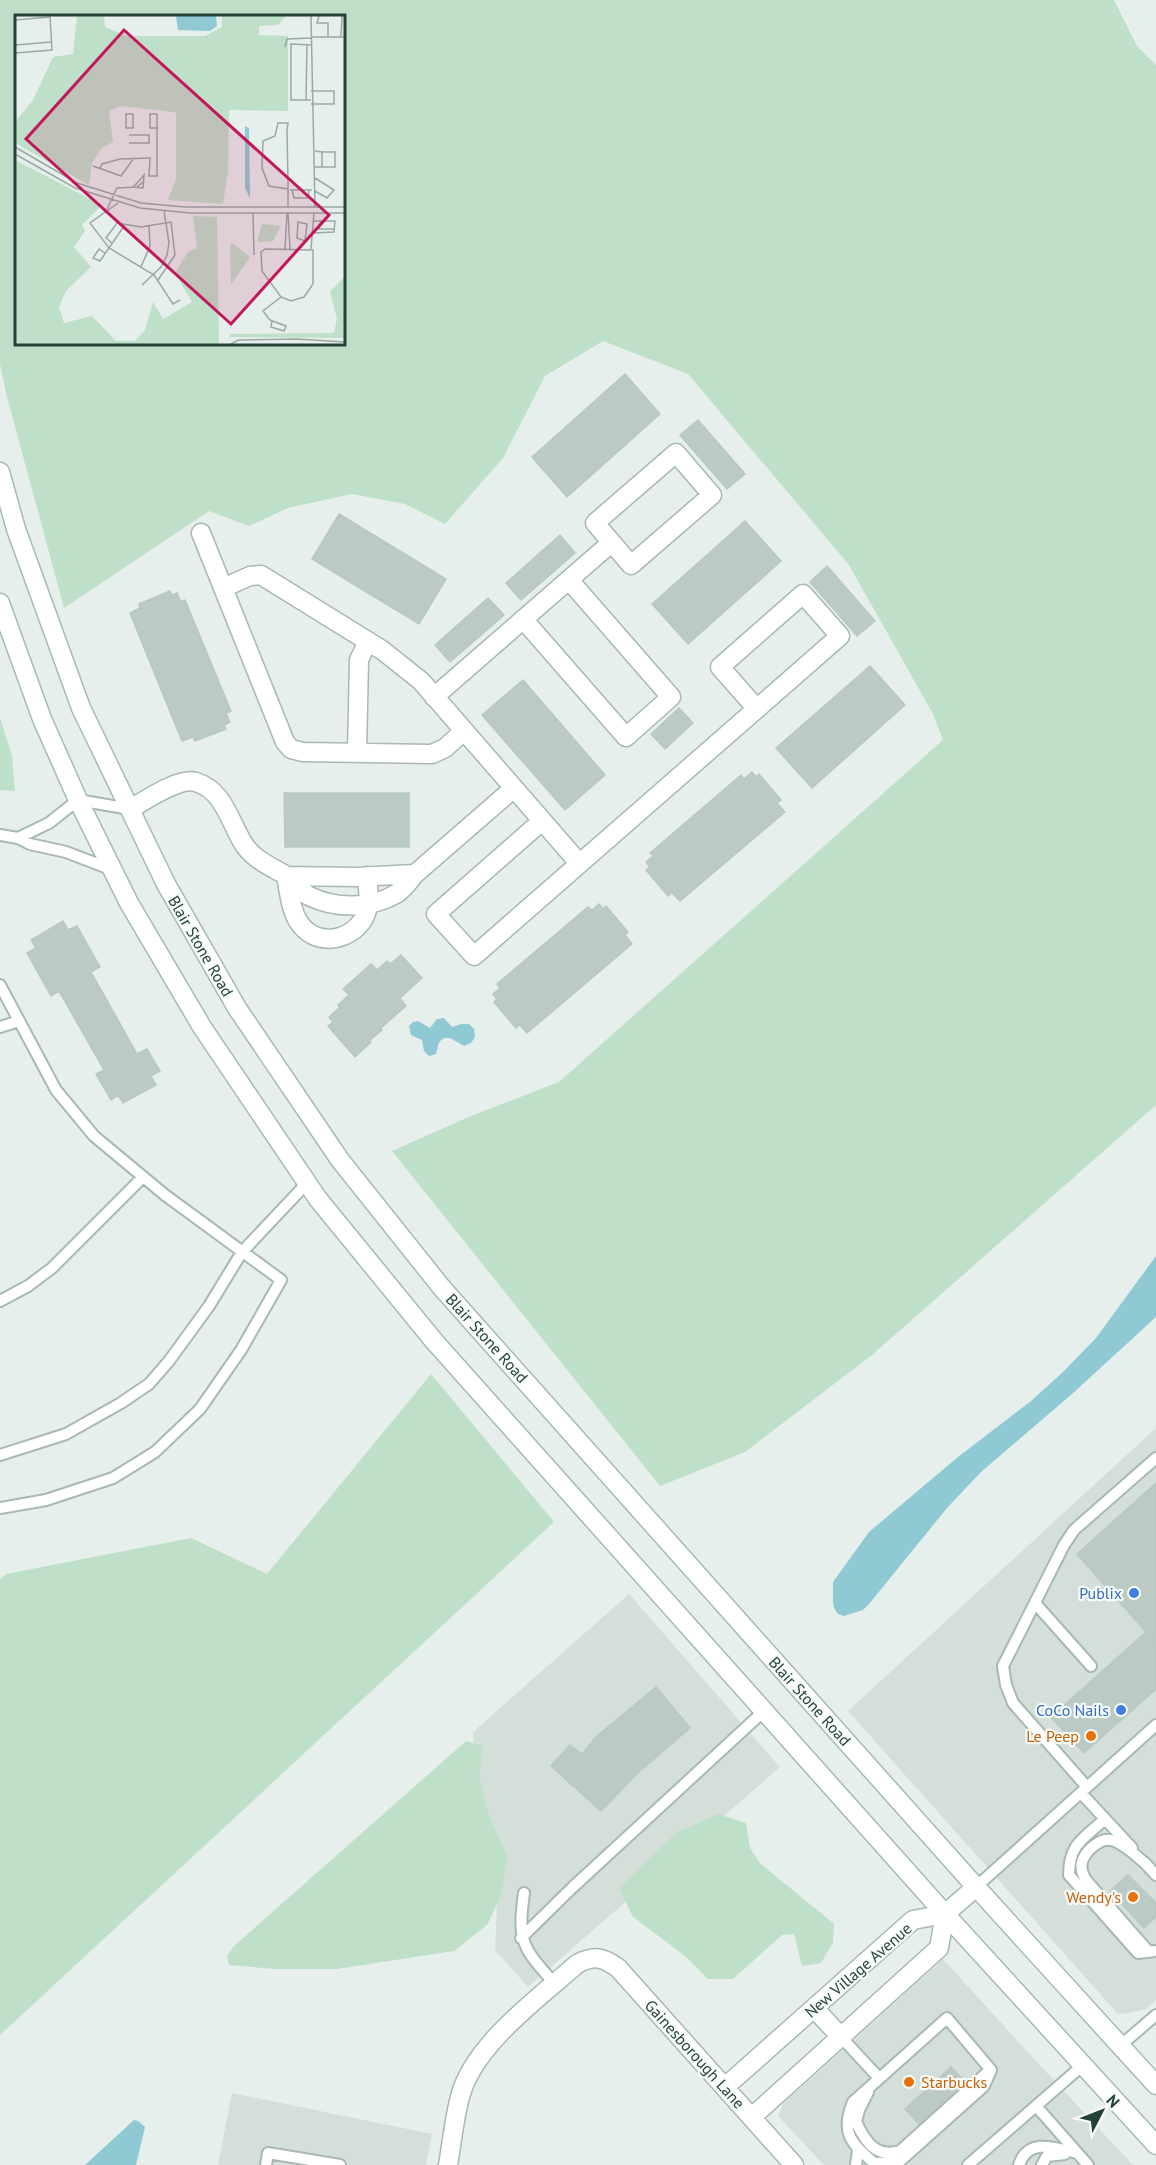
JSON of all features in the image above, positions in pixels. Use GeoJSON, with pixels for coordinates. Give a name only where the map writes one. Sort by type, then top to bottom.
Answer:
{"type":"FeatureCollection","features":[{"type":"Feature","properties":{"kind":"street"},"geometry":{"type":"LineString","coordinates":[[676,453],[712,495],[631,565],[611,543],[594,523],[676,453]]}},
{"type":"Feature","properties":{"kind":"street","name":"Blair Stone Road"},"geometry":{"type":"LineString","coordinates":[[0,472],[16,529],[81,708],[166,884],[237,1008],[340,1160],[442,1288],[976,1887],[1156,2085]]}},
{"type":"Feature","properties":{"kind":"street"},"geometry":{"type":"LineString","coordinates":[[201,533],[285,742],[291,749],[303,752],[432,754],[445,748],[464,731]]}},
{"type":"Feature","properties":{"kind":"street"},"geometry":{"type":"LineString","coordinates":[[434,697],[611,543]]}},
{"type":"Feature","properties":{"kind":"street"},"geometry":{"type":"LineString","coordinates":[[223,588],[250,576],[261,575],[368,641],[421,681],[579,864]]}},
{"type":"Feature","properties":{"kind":"street"},"geometry":{"type":"LineString","coordinates":[[523,620],[626,737],[671,697],[569,580]]}},
{"type":"Feature","properties":{"kind":"street"},"geometry":{"type":"LineString","coordinates":[[542,820],[436,914],[474,956],[757,709],[840,636],[803,594],[720,667],[757,709]]}},
{"type":"Feature","properties":{"kind":"street"},"geometry":{"type":"LineString","coordinates":[[0,603],[42,719],[78,800],[129,903],[202,1027],[318,1199],[434,1341],[945,1914],[1156,2145]]}},
{"type":"Feature","properties":{"kind":"street"},"geometry":{"type":"LineString","coordinates":[[357,753],[359,660],[368,641]]}},
{"type":"Feature","properties":{"kind":"street"},"geometry":{"type":"LineString","coordinates":[[130,809],[173,786],[187,781],[197,783],[210,789],[218,798],[244,845],[254,856],[286,876],[307,896],[332,904],[353,906],[379,902],[397,893],[415,874],[514,788]]}},
{"type":"Feature","properties":{"kind":"street"},"geometry":{"type":"LineString","coordinates":[[286,876],[415,874]]}},
{"type":"Feature","properties":{"kind":"street"},"geometry":{"type":"LineString","coordinates":[[286,876],[293,912],[299,923],[309,933],[321,938],[336,940],[363,919],[369,904],[367,876]]}},
{"type":"Feature","properties":{"kind":"street"},"geometry":{"type":"LineString","coordinates":[[752,2117],[939,1948],[945,1914],[976,1887]]}},
{"type":"Feature","properties":{"kind":"street","name":"New Village Avenue"},"geometry":{"type":"LineString","coordinates":[[725,2087],[913,1920],[945,1914]]}},
{"type":"Feature","properties":{"kind":"street","name":"Gainesborough Lane"},"geometry":{"type":"LineString","coordinates":[[555,1984],[578,1964],[589,1958],[603,1958],[618,1968],[794,2165]]}},
{"type":"Feature","properties":{"kind":"street"},"geometry":{"type":"LineString","coordinates":[[448,2165],[460,2095],[472,2068],[499,2034],[555,1984]]}},
{"type":"Feature","properties":{"kind":"street"},"geometry":{"type":"LineString","coordinates":[[814,2008],[841,2037]]}},
{"type":"Feature","properties":{"kind":"lane"},"geometry":{"type":"LineString","coordinates":[[18,838],[49,823],[78,800],[130,809]]}},
{"type":"Feature","properties":{"kind":"lane"},"geometry":{"type":"LineString","coordinates":[[0,835],[66,852],[113,870]]}},
{"type":"Feature","properties":{"kind":"lane"},"geometry":{"type":"LineString","coordinates":[[0,985],[56,1090],[94,1136],[165,1195],[281,1280],[240,1350],[200,1409],[155,1452],[113,1478],[46,1500],[0,1508]]}},
{"type":"Feature","properties":{"kind":"lane"},"geometry":{"type":"LineString","coordinates":[[0,1027],[19,1021]]}},
{"type":"Feature","properties":{"kind":"lane"},"geometry":{"type":"LineString","coordinates":[[0,1301],[28,1286],[52,1268],[143,1177]]}},
{"type":"Feature","properties":{"kind":"lane"},"geometry":{"type":"LineString","coordinates":[[0,1455],[66,1434],[121,1403],[149,1384],[169,1361],[209,1306],[242,1252],[307,1184]]}},
{"type":"Feature","properties":{"kind":"lane"},"geometry":{"type":"LineString","coordinates":[[1156,1458],[1074,1530],[1064,1545],[1003,1666],[1012,1703],[1105,1819],[1156,1875]]}},
{"type":"Feature","properties":{"kind":"lane"},"geometry":{"type":"LineString","coordinates":[[1035,1603],[1091,1666]]}},
{"type":"Feature","properties":{"kind":"lane"},"geometry":{"type":"LineString","coordinates":[[521,1938],[764,1711]]}},
{"type":"Feature","properties":{"kind":"lane"},"geometry":{"type":"LineString","coordinates":[[976,1887],[1156,1725]]}},
{"type":"Feature","properties":{"kind":"lane"},"geometry":{"type":"LineString","coordinates":[[1105,1819],[1074,1847],[1069,1860],[1069,1875],[1138,1953],[1153,1951]]}},
{"type":"Feature","properties":{"kind":"lane"},"geometry":{"type":"LineString","coordinates":[[1147,1865],[1113,1840],[1104,1840],[1095,1845],[1081,1864],[1086,1880],[1153,1951]]}},
{"type":"Feature","properties":{"kind":"lane"},"geometry":{"type":"LineString","coordinates":[[525,1893],[521,1938],[528,1954],[555,1984]]}},
{"type":"Feature","properties":{"kind":"lane"},"geometry":{"type":"LineString","coordinates":[[1120,2046],[1156,2015]]}},
{"type":"Feature","properties":{"kind":"lane"},"geometry":{"type":"LineString","coordinates":[[947,2018],[991,2070],[984,2086],[895,2163],[874,2163],[858,2150],[848,2134],[846,2118],[853,2102],[947,2018]]}},
{"type":"Feature","properties":{"kind":"lane"},"geometry":{"type":"LineString","coordinates":[[841,2037],[879,2078]]}},
{"type":"Feature","properties":{"kind":"lane"},"geometry":{"type":"LineString","coordinates":[[968,2165],[1083,2065]]}},
{"type":"Feature","properties":{"kind":"lane"},"geometry":{"type":"LineString","coordinates":[[879,2078],[865,2096],[856,2122],[861,2133],[878,2152],[890,2154],[900,2151],[991,2070]]}},
{"type":"Feature","properties":{"kind":"lane"},"geometry":{"type":"LineString","coordinates":[[1036,2106],[1088,2165]]}},
{"type":"Feature","properties":{"kind":"lane"},"geometry":{"type":"LineString","coordinates":[[1019,2165],[1021,2158],[1030,2149],[1040,2145],[1077,2152]]}},
{"type":"Feature","properties":{"kind":"lane"},"geometry":{"type":"LineString","coordinates":[[856,2165],[858,2150]]}},
{"type":"Feature","properties":{"kind":"lane"},"geometry":{"type":"LineString","coordinates":[[1042,2165],[1047,2156],[1077,2152]]}},
{"type":"Feature","properties":{"kind":"lane"},"geometry":{"type":"LineString","coordinates":[[266,2165],[268,2153],[340,2165]]}},
{"type":"Feature","properties":{"kind":"shaded area"},"geometry":{"type":"Polygon","coordinates":[[[1156,1428],[1156,2000],[1146,2009],[1125,2014],[1117,2013],[848,1711],[1156,1428]]]}},
{"type":"Feature","properties":{"kind":"shaded area"},"geometry":{"type":"Polygon","coordinates":[[[629,1594],[780,1767],[528,1987],[495,1950],[500,1843],[477,1801],[473,1732],[629,1594]]]}},
{"type":"Feature","properties":{"kind":"shaded area","name":"Starbucks"},"geometry":{"type":"Polygon","coordinates":[[[943,1959],[1133,2165],[824,2165],[778,2116],[783,2104],[943,1959]]]}},
{"type":"Feature","properties":{"kind":"shaded area"},"geometry":{"type":"Polygon","coordinates":[[[232,2093],[432,2134],[426,2165],[218,2165],[232,2093]]]}},
{"type":"Feature","properties":{"kind":"green space"},"geometry":{"type":"Polygon","coordinates":[[[0,0],[1114,0],[1137,46],[1156,65],[1156,1105],[872,1355],[745,1452],[660,1486],[392,1151],[471,1116],[559,1082],[943,740],[933,714],[849,565],[688,374],[603,341],[545,376],[503,458],[445,524],[405,504],[352,494],[288,508],[249,526],[209,511],[64,608],[0,364],[0,0]]]}},
{"type":"Feature","properties":{"kind":"green space"},"geometry":{"type":"Polygon","coordinates":[[[0,718],[12,755],[15,791],[0,790],[0,718]]]}},
{"type":"Feature","properties":{"kind":"green space"},"geometry":{"type":"Polygon","coordinates":[[[431,1374],[554,1522],[0,2035],[0,1580],[6,1574],[191,1538],[267,1574],[431,1374]]]}},
{"type":"Feature","properties":{"kind":"green space"},"geometry":{"type":"Polygon","coordinates":[[[466,1741],[483,1746],[479,1776],[488,1813],[507,1856],[502,1894],[487,1925],[454,1951],[337,1969],[275,1969],[229,1965],[227,1956],[234,1946],[466,1741]]]}},
{"type":"Feature","properties":{"kind":"green space"},"geometry":{"type":"Polygon","coordinates":[[[718,1814],[746,1823],[750,1848],[760,1863],[834,1924],[833,1943],[821,1963],[802,1966],[794,1934],[782,1935],[733,1979],[708,1979],[685,1956],[633,1917],[619,1888],[676,1833],[718,1814]]]}},
{"type":"Feature","properties":{"kind":"water"},"geometry":{"type":"Polygon","coordinates":[[[444,1018],[452,1027],[469,1024],[474,1029],[475,1037],[471,1043],[464,1046],[450,1038],[444,1038],[439,1042],[436,1054],[429,1056],[424,1051],[422,1040],[411,1035],[409,1026],[418,1021],[430,1028],[437,1019],[444,1018]]]}},
{"type":"Feature","properties":{"kind":"water"},"geometry":{"type":"Polygon","coordinates":[[[1156,1256],[1156,1317],[1072,1394],[981,1472],[947,1508],[863,1610],[844,1616],[838,1614],[833,1602],[833,1582],[869,1532],[958,1457],[1031,1401],[1062,1373],[1096,1338],[1156,1256]]]}},
{"type":"Feature","properties":{"kind":"water"},"geometry":{"type":"Polygon","coordinates":[[[134,2120],[145,2127],[136,2165],[85,2165],[134,2120]]]}},
{"type":"Feature","properties":{"kind":"building"},"geometry":{"type":"Polygon","coordinates":[[[625,374],[660,414],[567,497],[532,457],[625,374]]]}},
{"type":"Feature","properties":{"kind":"building"},"geometry":{"type":"Polygon","coordinates":[[[698,420],[745,474],[727,489],[680,435],[698,420]]]}},
{"type":"Feature","properties":{"kind":"building"},"geometry":{"type":"Polygon","coordinates":[[[339,514],[446,579],[419,624],[312,559],[339,514]]]}},
{"type":"Feature","properties":{"kind":"building"},"geometry":{"type":"Polygon","coordinates":[[[745,521],[781,561],[688,644],[652,604],[745,521]]]}},
{"type":"Feature","properties":{"kind":"building"},"geometry":{"type":"Polygon","coordinates":[[[560,535],[575,553],[521,600],[506,583],[560,535]]]}},
{"type":"Feature","properties":{"kind":"building"},"geometry":{"type":"Polygon","coordinates":[[[827,566],[875,621],[857,636],[810,582],[827,566]]]}},
{"type":"Feature","properties":{"kind":"building"},"geometry":{"type":"Polygon","coordinates":[[[170,591],[172,595],[177,593],[181,602],[185,600],[231,711],[226,713],[230,722],[224,725],[226,729],[195,741],[193,737],[182,741],[130,613],[140,608],[139,604],[170,591]]]}},
{"type":"Feature","properties":{"kind":"building"},"geometry":{"type":"Polygon","coordinates":[[[488,598],[504,615],[450,662],[435,645],[488,598]]]}},
{"type":"Feature","properties":{"kind":"building"},"geometry":{"type":"Polygon","coordinates":[[[870,666],[905,705],[812,788],[776,748],[870,666]]]}},
{"type":"Feature","properties":{"kind":"building"},"geometry":{"type":"Polygon","coordinates":[[[523,680],[605,775],[565,810],[482,715],[523,680]]]}},
{"type":"Feature","properties":{"kind":"building"},"geometry":{"type":"Polygon","coordinates":[[[679,708],[693,723],[665,749],[651,734],[679,708]]]}},
{"type":"Feature","properties":{"kind":"building"},"geometry":{"type":"Polygon","coordinates":[[[752,772],[756,777],[759,774],[781,800],[777,803],[785,812],[680,901],[672,893],[668,896],[646,870],[650,867],[646,862],[653,856],[650,853],[741,775],[744,779],[752,772]]]}},
{"type":"Feature","properties":{"kind":"building"},"geometry":{"type":"Polygon","coordinates":[[[284,793],[409,793],[409,847],[285,847],[284,793]]]}},
{"type":"Feature","properties":{"kind":"building"},"geometry":{"type":"Polygon","coordinates":[[[599,904],[603,909],[606,906],[628,932],[625,935],[632,944],[527,1033],[519,1024],[516,1028],[494,1002],[497,999],[493,994],[500,988],[497,984],[588,907],[592,910],[599,904]]]}},
{"type":"Feature","properties":{"kind":"building"},"geometry":{"type":"Polygon","coordinates":[[[63,921],[68,930],[77,926],[100,967],[91,972],[137,1054],[147,1049],[160,1071],[151,1076],[156,1085],[123,1103],[118,1095],[111,1100],[96,1074],[104,1070],[59,991],[51,996],[27,953],[36,948],[31,940],[63,921]]]}},
{"type":"Feature","properties":{"kind":"building"},"geometry":{"type":"Polygon","coordinates":[[[401,955],[422,978],[400,998],[406,1006],[381,1028],[382,1030],[355,1057],[328,1026],[333,1022],[329,1017],[349,995],[343,989],[371,964],[377,970],[387,961],[390,964],[401,955]]]}},
{"type":"Feature","properties":{"kind":"building","name":"Publix"},"geometry":{"type":"Polygon","coordinates":[[[1156,1483],[1156,1643],[1077,1554],[1156,1483]]]}},
{"type":"Feature","properties":{"kind":"building"},"geometry":{"type":"Polygon","coordinates":[[[1146,1632],[1156,1643],[1156,1689],[1084,1753],[1051,1717],[1146,1632]]]}},
{"type":"Feature","properties":{"kind":"building"},"geometry":{"type":"Polygon","coordinates":[[[656,1687],[690,1728],[639,1772],[601,1811],[551,1766],[570,1745],[582,1754],[597,1736],[656,1687]]]}},
{"type":"Feature","properties":{"kind":"building","name":"Wendy's"},"geometry":{"type":"Polygon","coordinates":[[[1128,1875],[1156,1903],[1156,1917],[1144,1928],[1110,1891],[1128,1875]]]}},
{"type":"Feature","properties":{"kind":"building"},"geometry":{"type":"Polygon","coordinates":[[[951,2067],[965,2082],[919,2124],[905,2109],[951,2067]]]}},
{"type":"Feature","properties":{"kind":"place","name":"Publix"},"geometry":{"type":"Point","coordinates":[1134,1593]}},
{"type":"Feature","properties":{"kind":"place","name":"CoCo Nails"},"geometry":{"type":"Point","coordinates":[1121,1710]}},
{"type":"Feature","properties":{"kind":"place","name":"Le Peep"},"geometry":{"type":"Point","coordinates":[1091,1736]}},
{"type":"Feature","properties":{"kind":"place","name":"Wendy's"},"geometry":{"type":"Point","coordinates":[1133,1897]}},
{"type":"Feature","properties":{"kind":"place","name":"Starbucks"},"geometry":{"type":"Point","coordinates":[909,2082]}}]}
